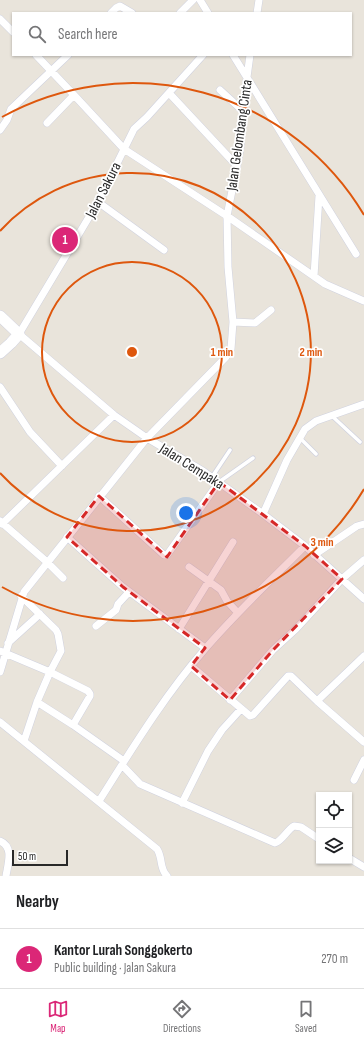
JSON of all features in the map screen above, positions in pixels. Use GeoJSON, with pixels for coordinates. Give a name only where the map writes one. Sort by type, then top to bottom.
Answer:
{"type":"FeatureCollection","features":[{"type":"Feature","properties":{"kind":"main road"},"geometry":{"type":"LineString","coordinates":[[0,316],[19,334],[0,353]]}},
{"type":"Feature","properties":{"kind":"street"},"geometry":{"type":"LineString","coordinates":[[181,12],[192,0]]}},
{"type":"Feature","properties":{"kind":"street"},"geometry":{"type":"LineString","coordinates":[[200,0],[207,12]]}},
{"type":"Feature","properties":{"kind":"street"},"geometry":{"type":"LineString","coordinates":[[257,12],[259,0]]}},
{"type":"Feature","properties":{"kind":"street"},"geometry":{"type":"LineString","coordinates":[[112,12],[120,6],[130,12]]}},
{"type":"Feature","properties":{"kind":"street"},"geometry":{"type":"LineString","coordinates":[[0,19],[12,31]]}},
{"type":"Feature","properties":{"kind":"street"},"geometry":{"type":"LineString","coordinates":[[37,56],[124,148],[329,286],[363,301]]}},
{"type":"Feature","properties":{"kind":"street"},"geometry":{"type":"LineString","coordinates":[[0,130],[7,120],[11,109],[67,56]]}},
{"type":"Feature","properties":{"kind":"street","name":"Jalan Sakura"},"geometry":{"type":"LineString","coordinates":[[19,334],[98,202],[134,129],[147,117],[202,56]]}},
{"type":"Feature","properties":{"kind":"street"},"geometry":{"type":"LineString","coordinates":[[234,56],[356,254]]}},
{"type":"Feature","properties":{"kind":"street","name":"Jalan Gelombang Cinta"},"geometry":{"type":"LineString","coordinates":[[21,596],[99,496],[147,438],[226,357],[231,349],[233,322],[228,267],[227,216],[244,112],[250,56]]}},
{"type":"Feature","properties":{"kind":"street"},"geometry":{"type":"LineString","coordinates":[[220,90],[244,112]]}},
{"type":"Feature","properties":{"kind":"street"},"geometry":{"type":"LineString","coordinates":[[169,93],[236,166]]}},
{"type":"Feature","properties":{"kind":"street"},"geometry":{"type":"LineString","coordinates":[[47,123],[74,95]]}},
{"type":"Feature","properties":{"kind":"street"},"geometry":{"type":"LineString","coordinates":[[314,276],[320,196]]}},
{"type":"Feature","properties":{"kind":"street"},"geometry":{"type":"LineString","coordinates":[[98,202],[164,250]]}},
{"type":"Feature","properties":{"kind":"street"},"geometry":{"type":"LineString","coordinates":[[233,322],[255,323],[271,310]]}},
{"type":"Feature","properties":{"kind":"street","name":"Jalan Cempaka"},"geometry":{"type":"LineString","coordinates":[[19,334],[114,415],[147,438],[212,477],[263,514],[305,546],[364,599]]}},
{"type":"Feature","properties":{"kind":"street"},"geometry":{"type":"LineString","coordinates":[[0,387],[30,432],[62,466]]}},
{"type":"Feature","properties":{"kind":"street"},"geometry":{"type":"LineString","coordinates":[[263,514],[287,460],[305,429],[311,424],[364,404]]}},
{"type":"Feature","properties":{"kind":"street"},"geometry":{"type":"LineString","coordinates":[[63,578],[1,522],[62,466],[114,415]]}},
{"type":"Feature","properties":{"kind":"street"},"geometry":{"type":"LineString","coordinates":[[99,496],[164,555],[167,556],[219,482]]}},
{"type":"Feature","properties":{"kind":"street"},"geometry":{"type":"LineString","coordinates":[[314,555],[357,526],[364,524]]}},
{"type":"Feature","properties":{"kind":"street"},"geometry":{"type":"LineString","coordinates":[[67,537],[129,592],[205,648]]}},
{"type":"Feature","properties":{"kind":"street"},"geometry":{"type":"LineString","coordinates":[[179,629],[233,542]]}},
{"type":"Feature","properties":{"kind":"street"},"geometry":{"type":"LineString","coordinates":[[99,801],[155,713],[205,648],[305,546]]}},
{"type":"Feature","properties":{"kind":"street"},"geometry":{"type":"LineString","coordinates":[[230,700],[273,650],[296,629],[342,579],[364,560]]}},
{"type":"Feature","properties":{"kind":"street"},"geometry":{"type":"LineString","coordinates":[[189,568],[222,590],[227,601],[238,613]]}},
{"type":"Feature","properties":{"kind":"street"},"geometry":{"type":"LineString","coordinates":[[96,626],[116,610],[118,604],[129,592]]}},
{"type":"Feature","properties":{"kind":"street"},"geometry":{"type":"LineString","coordinates":[[0,672],[2,653],[8,643],[21,596],[57,632],[61,646],[61,651],[37,702],[24,741]]}},
{"type":"Feature","properties":{"kind":"street"},"geometry":{"type":"LineString","coordinates":[[8,643],[40,614]]}},
{"type":"Feature","properties":{"kind":"street"},"geometry":{"type":"LineString","coordinates":[[2,653],[50,672],[88,691],[90,694],[73,725]]}},
{"type":"Feature","properties":{"kind":"street"},"geometry":{"type":"LineString","coordinates":[[318,702],[364,656]]}},
{"type":"Feature","properties":{"kind":"street"},"geometry":{"type":"LineString","coordinates":[[191,666],[248,716],[252,715],[289,676],[364,742]]}},
{"type":"Feature","properties":{"kind":"street"},"geometry":{"type":"LineString","coordinates":[[37,702],[73,725],[123,763],[140,784],[275,843],[278,842],[291,828],[296,826],[301,827],[316,837]]}},
{"type":"Feature","properties":{"kind":"street"},"geometry":{"type":"LineString","coordinates":[[182,803],[208,751],[222,730],[241,709]]}},
{"type":"Feature","properties":{"kind":"street"},"geometry":{"type":"LineString","coordinates":[[0,722],[158,850],[161,866],[166,876]]}},
{"type":"Feature","properties":{"kind":"street"},"geometry":{"type":"LineString","coordinates":[[354,780],[364,760]]}},
{"type":"Feature","properties":{"kind":"street"},"geometry":{"type":"LineString","coordinates":[[0,840],[8,846],[9,850],[6,876]]}},
{"type":"Feature","properties":{"kind":"street"},"geometry":{"type":"LineString","coordinates":[[352,860],[364,867]]}},
{"type":"Feature","properties":{"kind":"lane"},"geometry":{"type":"LineString","coordinates":[[332,416],[360,442]]}},
{"type":"Feature","properties":{"kind":"lane"},"geometry":{"type":"LineString","coordinates":[[300,438],[316,454]]}},
{"type":"Feature","properties":{"kind":"lane"},"geometry":{"type":"LineString","coordinates":[[212,477],[230,450]]}},
{"type":"Feature","properties":{"kind":"lane"},"geometry":{"type":"LineString","coordinates":[[219,482],[254,458]]}},
{"type":"Feature","properties":{"kind":"highlighted area"},"geometry":{"type":"Polygon","coordinates":[[[219,482],[305,546],[342,579],[273,650],[230,700],[191,666],[205,648],[123,587],[67,537],[99,496],[167,557],[219,482]]]}},
{"type":"Feature","properties":{"kind":"place","name":"Kantor Lurah Songgokerto"},"geometry":{"type":"Point","coordinates":[65,240]}}]}
